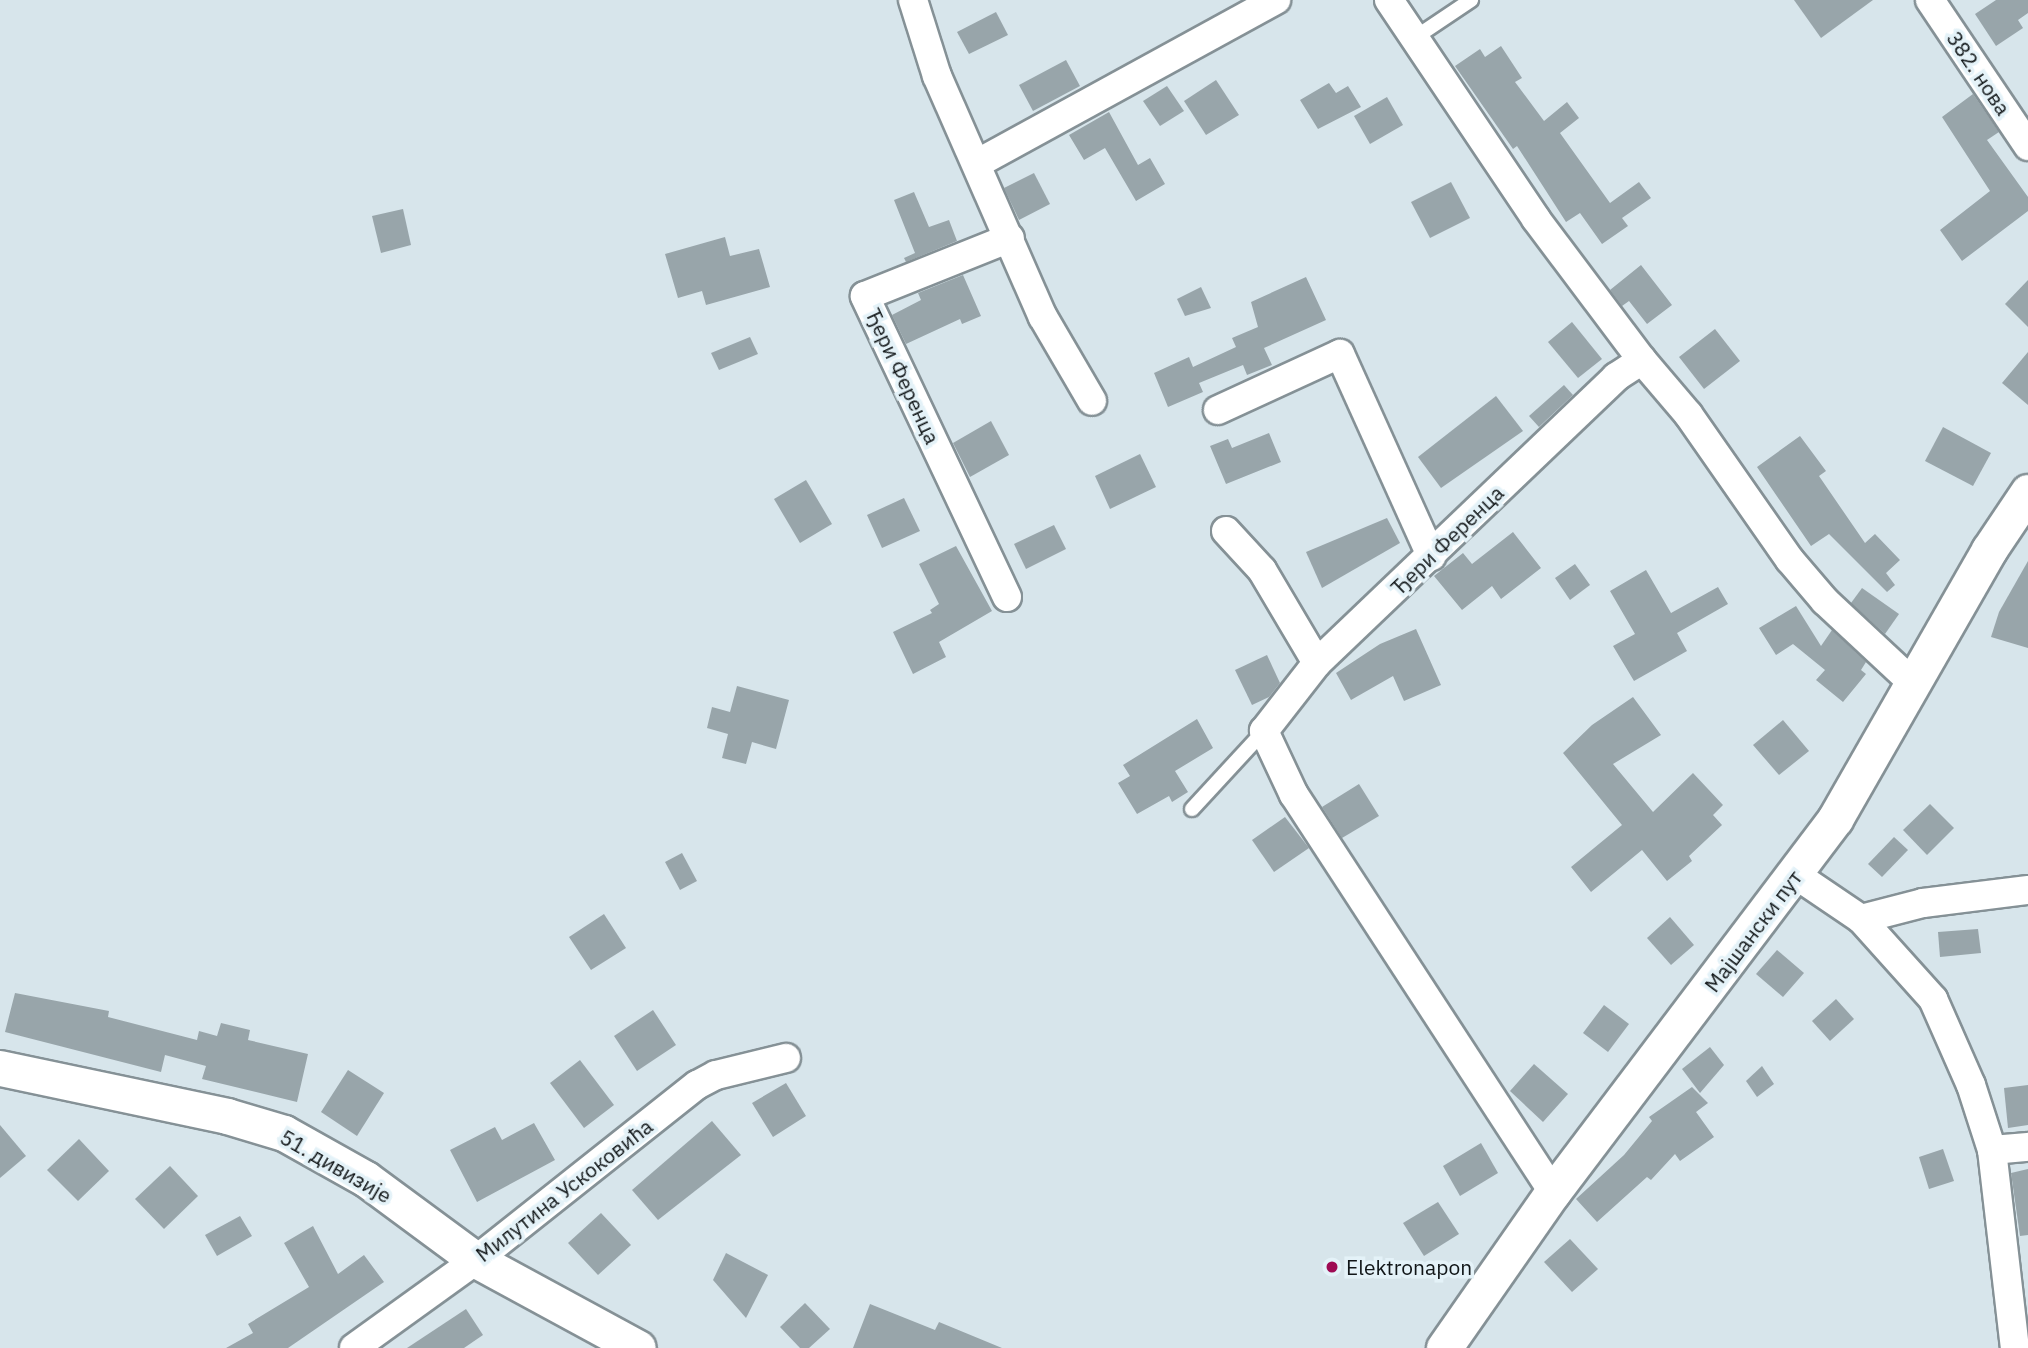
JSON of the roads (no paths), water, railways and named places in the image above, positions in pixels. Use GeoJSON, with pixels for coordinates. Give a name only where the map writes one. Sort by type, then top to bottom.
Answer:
{"type":"FeatureCollection","features":[{"type":"Feature","properties":{"kind":"street"},"geometry":{"type":"LineString","coordinates":[[913,0],[937,76],[978,163],[1043,317],[1092,401]]}},
{"type":"Feature","properties":{"kind":"street"},"geometry":{"type":"LineString","coordinates":[[978,163],[1276,0]]}},
{"type":"Feature","properties":{"kind":"street"},"geometry":{"type":"LineString","coordinates":[[1389,0],[1536,219],[1642,360],[1688,414],[1790,561],[1825,601],[1914,684]]}},
{"type":"Feature","properties":{"kind":"street","name":"382. нова"},"geometry":{"type":"LineString","coordinates":[[1930,0],[2028,146]]}},
{"type":"Feature","properties":{"kind":"street","name":"Ђери Ференца"},"geometry":{"type":"LineString","coordinates":[[1007,597],[866,296],[1010,238]]}},
{"type":"Feature","properties":{"kind":"street"},"geometry":{"type":"LineString","coordinates":[[1218,410],[1340,354],[1431,556]]}},
{"type":"Feature","properties":{"kind":"street","name":"Ђери Ференца"},"geometry":{"type":"LineString","coordinates":[[1264,731],[1317,663],[1616,377],[1642,360]]}},
{"type":"Feature","properties":{"kind":"street","name":"Мајшански пут"},"geometry":{"type":"LineString","coordinates":[[1444,1348],[1553,1192],[1796,875],[1914,684],[1989,550],[2028,492]]}},
{"type":"Feature","properties":{"kind":"street"},"geometry":{"type":"LineString","coordinates":[[1226,531],[1262,570],[1317,663]]}},
{"type":"Feature","properties":{"kind":"street"},"geometry":{"type":"LineString","coordinates":[[1264,731],[1294,795],[1553,1192]]}},
{"type":"Feature","properties":{"kind":"street"},"geometry":{"type":"LineString","coordinates":[[1796,875],[1861,919],[1933,999],[1971,1085],[1992,1150],[2015,1348]]}},
{"type":"Feature","properties":{"kind":"street"},"geometry":{"type":"LineString","coordinates":[[1861,919],[1923,903],[2028,890]]}},
{"type":"Feature","properties":{"kind":"street","name":"Милутина Ускоковића"},"geometry":{"type":"LineString","coordinates":[[354,1348],[385,1338],[475,1260],[697,1085],[716,1075],[786,1058]]}},
{"type":"Feature","properties":{"kind":"street","name":"51. дивизије"},"geometry":{"type":"LineString","coordinates":[[0,1068],[227,1116],[284,1133],[366,1179],[475,1260],[638,1348]]}},
{"type":"Feature","properties":{"kind":"street"},"geometry":{"type":"LineString","coordinates":[[1992,1150],[2028,1147]]}},
{"type":"Feature","properties":{"kind":"lane"},"geometry":{"type":"LineString","coordinates":[[1413,39],[1471,0]]}},
{"type":"Feature","properties":{"kind":"lane"},"geometry":{"type":"LineString","coordinates":[[1192,808],[1264,731]]}},
{"type":"Feature","properties":{"kind":"place","name":"Elektronapon"},"geometry":{"type":"Point","coordinates":[1332,1267]}}]}
